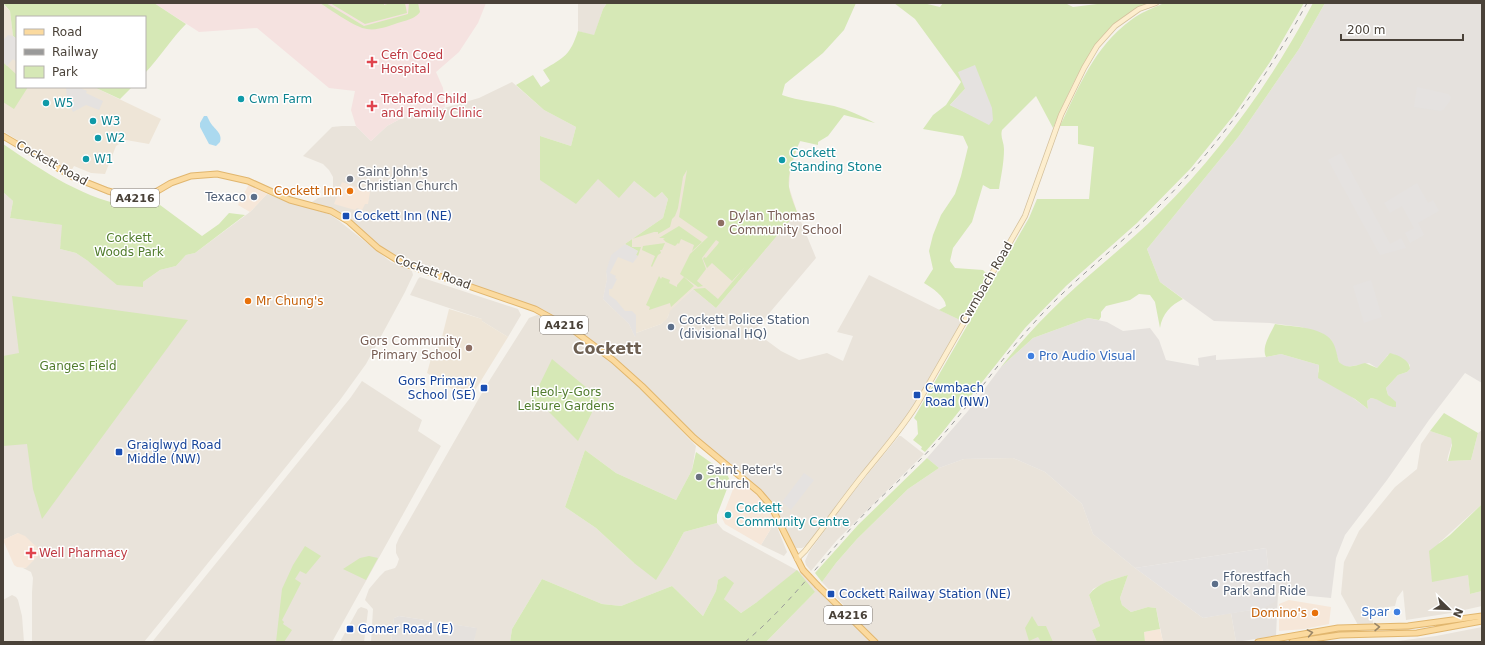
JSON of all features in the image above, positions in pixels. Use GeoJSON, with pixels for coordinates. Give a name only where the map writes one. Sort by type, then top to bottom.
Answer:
{"type":"FeatureCollection","features":[{"type":"Feature","properties":{"kind":"main road","name":"Cwmbach Road"},"geometry":{"type":"LineString","coordinates":[[797,559],[805,551],[863,475],[889,444],[910,416],[919,401],[1025,216],[1061,115],[1084,68],[1097,46],[1116,26],[1139,10],[1156,3]]}},
{"type":"Feature","properties":{"kind":"main road","name":"Cockett Road"},"geometry":{"type":"LineString","coordinates":[[3,136],[74,177],[108,191],[138,199],[147,197],[171,183],[195,175],[217,174],[248,181],[290,200],[331,211],[348,221],[378,248],[402,263],[543,313],[573,330],[613,360],[642,386],[694,438],[759,492],[772,506],[797,559]]}},
{"type":"Feature","properties":{"kind":"main road","name":"A4216"},"geometry":{"type":"LineString","coordinates":[[797,559],[803,570],[818,586],[875,642]]}},
{"type":"Feature","properties":{"kind":"main road"},"geometry":{"type":"LineString","coordinates":[[1258,642],[1338,628],[1408,626],[1482,616]]}},
{"type":"Feature","properties":{"kind":"main road"},"geometry":{"type":"LineString","coordinates":[[1292,642],[1340,635],[1417,632],[1482,621]]}},
{"type":"Feature","properties":{"kind":"shaded area","name":"Cefn Coed Hospital"},"geometry":{"type":"Polygon","coordinates":[[[154,3],[486,3],[478,23],[459,52],[436,72],[443,88],[445,107],[400,119],[387,126],[371,141],[356,126],[351,110],[355,91],[329,88],[257,28],[199,32],[154,3]]]}},
{"type":"Feature","properties":{"kind":"shaded area"},"geometry":{"type":"Polygon","coordinates":[[[578,3],[607,3],[603,9],[594,36],[578,31],[578,3]]]}},
{"type":"Feature","properties":{"kind":"shaded area"},"geometry":{"type":"Polygon","coordinates":[[[1325,3],[1482,3],[1482,383],[1465,373],[1345,535],[1336,558],[1331,598],[1278,593],[1276,636],[1236,642],[1231,613],[1264,608],[1268,566],[1266,548],[1135,568],[1093,534],[1082,504],[1045,472],[1013,458],[964,459],[939,468],[927,458],[968,411],[1001,367],[1033,338],[1088,318],[1107,322],[1123,331],[1150,328],[1159,340],[1166,360],[1199,366],[1198,358],[1216,355],[1216,360],[1266,357],[1281,354],[1319,365],[1318,372],[1368,409],[1367,401],[1371,398],[1379,400],[1392,407],[1386,388],[1398,375],[1407,372],[1410,369],[1410,365],[1403,359],[1393,354],[1388,355],[1377,368],[1369,363],[1347,367],[1343,366],[1339,362],[1332,341],[1323,334],[1301,327],[1270,323],[1214,321],[1160,282],[1147,249],[1239,136],[1299,49],[1325,3]]]}},
{"type":"Feature","properties":{"kind":"shaded area"},"geometry":{"type":"Polygon","coordinates":[[[3,4],[10,11],[13,36],[16,38],[16,88],[96,88],[161,119],[149,144],[126,140],[116,146],[105,174],[91,173],[74,166],[70,173],[3,131],[3,4]]]}},
{"type":"Feature","properties":{"kind":"shaded area"},"geometry":{"type":"Polygon","coordinates":[[[8,35],[16,38],[16,61],[13,59],[7,66],[3,62],[3,40],[8,35]]]}},
{"type":"Feature","properties":{"kind":"shaded area"},"geometry":{"type":"Polygon","coordinates":[[[975,65],[992,108],[993,120],[989,125],[950,105],[965,89],[958,72],[975,65]]]}},
{"type":"Feature","properties":{"kind":"shaded area"},"geometry":{"type":"Polygon","coordinates":[[[512,82],[544,110],[576,127],[571,146],[540,136],[598,178],[634,181],[655,198],[662,192],[668,199],[663,218],[625,244],[606,271],[607,279],[603,299],[629,324],[635,337],[636,333],[661,324],[668,317],[669,311],[693,289],[716,308],[797,212],[816,258],[750,336],[766,340],[781,351],[799,360],[827,353],[843,361],[853,336],[837,332],[869,275],[962,321],[906,418],[807,545],[802,548],[796,548],[772,505],[706,447],[638,378],[572,326],[542,309],[394,257],[342,214],[312,202],[318,198],[330,196],[333,192],[333,177],[323,164],[303,156],[332,127],[356,126],[371,141],[387,126],[400,119],[479,98],[512,82]]]}},
{"type":"Feature","properties":{"kind":"shaded area"},"geometry":{"type":"Polygon","coordinates":[[[1417,87],[1448,94],[1451,97],[1450,101],[1441,111],[1414,107],[1417,87]]]}},
{"type":"Feature","properties":{"kind":"shaded area"},"geometry":{"type":"Polygon","coordinates":[[[66,88],[80,88],[87,91],[86,93],[103,101],[99,110],[86,105],[73,112],[67,100],[66,88]]]}},
{"type":"Feature","properties":{"kind":"shaded area","name":"Dylan Thomas Community School"},"geometry":{"type":"Polygon","coordinates":[[[726,131],[805,132],[797,148],[790,173],[789,187],[797,212],[716,308],[693,289],[670,311],[667,319],[661,324],[636,333],[635,337],[629,324],[603,299],[607,279],[606,271],[611,255],[672,212],[678,187],[686,171],[726,131]]]}},
{"type":"Feature","properties":{"kind":"shaded area"},"geometry":{"type":"Polygon","coordinates":[[[1341,153],[1390,244],[1401,238],[1406,248],[1380,255],[1328,160],[1341,153]]]}},
{"type":"Feature","properties":{"kind":"shaded area"},"geometry":{"type":"Polygon","coordinates":[[[342,182],[370,192],[368,204],[365,204],[362,210],[357,208],[355,210],[334,204],[342,182]]]}},
{"type":"Feature","properties":{"kind":"shaded area"},"geometry":{"type":"Polygon","coordinates":[[[1417,183],[1428,203],[1433,200],[1439,211],[1418,223],[1424,235],[1410,243],[1405,233],[1414,228],[1402,206],[1390,213],[1384,203],[1417,183]]]}},
{"type":"Feature","properties":{"kind":"shaded area"},"geometry":{"type":"Polygon","coordinates":[[[249,184],[267,194],[250,212],[238,205],[249,184]]]}},
{"type":"Feature","properties":{"kind":"shaded area"},"geometry":{"type":"Polygon","coordinates":[[[3,192],[13,201],[10,218],[63,225],[60,249],[76,253],[88,261],[143,282],[160,270],[176,266],[186,255],[195,253],[250,212],[267,194],[329,214],[391,262],[412,271],[413,275],[405,292],[366,364],[340,400],[144,642],[32,642],[33,578],[31,572],[23,568],[26,568],[18,533],[3,540],[3,192]]]}},
{"type":"Feature","properties":{"kind":"shaded area"},"geometry":{"type":"Polygon","coordinates":[[[625,244],[638,251],[636,255],[638,256],[633,263],[618,257],[610,273],[616,276],[615,278],[617,279],[612,289],[609,289],[609,295],[616,300],[625,311],[632,311],[636,315],[635,337],[629,324],[603,299],[607,279],[606,271],[611,255],[625,244]]]}},
{"type":"Feature","properties":{"kind":"shaded area"},"geometry":{"type":"Polygon","coordinates":[[[420,277],[518,309],[521,315],[508,337],[482,321],[482,319],[410,295],[420,277]]]}},
{"type":"Feature","properties":{"kind":"shaded area"},"geometry":{"type":"Polygon","coordinates":[[[1371,280],[1382,317],[1364,323],[1353,286],[1371,280]]]}},
{"type":"Feature","properties":{"kind":"shaded area","name":"Gors Community Primary School"},"geometry":{"type":"Polygon","coordinates":[[[449,309],[482,319],[482,321],[508,337],[469,400],[427,373],[432,355],[441,341],[449,309]]]}},
{"type":"Feature","properties":{"kind":"shaded area"},"geometry":{"type":"Polygon","coordinates":[[[537,315],[543,316],[571,333],[608,359],[636,384],[696,446],[692,470],[676,500],[616,473],[585,450],[565,507],[596,528],[634,563],[672,554],[684,532],[717,523],[723,530],[802,573],[870,642],[766,642],[815,592],[757,602],[741,613],[724,599],[718,580],[716,591],[703,616],[672,586],[621,606],[602,604],[542,579],[512,629],[510,642],[474,642],[476,628],[399,616],[394,618],[391,642],[371,642],[373,609],[365,600],[369,589],[385,571],[395,568],[397,565],[399,559],[396,553],[396,545],[399,538],[486,386],[529,318],[537,315]]]}},
{"type":"Feature","properties":{"kind":"shaded area"},"geometry":{"type":"Polygon","coordinates":[[[362,381],[422,420],[418,431],[441,446],[332,642],[152,642],[351,397],[362,381]]]}},
{"type":"Feature","properties":{"kind":"shaded area"},"geometry":{"type":"Polygon","coordinates":[[[1482,430],[1482,504],[1439,543],[1468,575],[1470,594],[1482,591],[1482,606],[1451,613],[1406,620],[1403,590],[1397,598],[1395,606],[1372,609],[1373,624],[1358,625],[1341,594],[1344,562],[1359,531],[1395,487],[1417,469],[1421,444],[1430,431],[1451,438],[1452,443],[1448,461],[1471,460],[1478,433],[1482,430]]]}},
{"type":"Feature","properties":{"kind":"shaded area"},"geometry":{"type":"Polygon","coordinates":[[[899,436],[924,454],[837,540],[811,571],[806,565],[805,561],[809,552],[850,496],[899,436]]]}},
{"type":"Feature","properties":{"kind":"shaded area"},"geometry":{"type":"Polygon","coordinates":[[[1013,458],[1045,472],[1082,504],[1093,534],[1135,568],[1203,618],[1231,613],[1236,642],[1163,642],[1156,608],[1148,607],[1131,612],[1122,605],[1120,598],[1128,575],[1111,580],[1093,589],[1089,595],[1100,626],[1092,630],[1097,642],[878,642],[822,582],[857,539],[908,489],[939,468],[964,459],[1013,458]]]}},
{"type":"Feature","properties":{"kind":"shaded area"},"geometry":{"type":"Polygon","coordinates":[[[804,473],[814,480],[791,510],[782,502],[804,473]]]}},
{"type":"Feature","properties":{"kind":"shaded area"},"geometry":{"type":"Polygon","coordinates":[[[743,482],[760,495],[767,505],[775,522],[761,545],[725,524],[722,518],[735,484],[743,482]]]}},
{"type":"Feature","properties":{"kind":"shaded area"},"geometry":{"type":"Polygon","coordinates":[[[775,522],[787,552],[784,556],[761,545],[775,522]]]}},
{"type":"Feature","properties":{"kind":"shaded area"},"geometry":{"type":"Polygon","coordinates":[[[18,533],[25,536],[42,552],[26,568],[17,567],[14,565],[3,540],[18,533]]]}},
{"type":"Feature","properties":{"kind":"shaded area","name":"Fforestfach Park and Ride"},"geometry":{"type":"Polygon","coordinates":[[[1266,548],[1268,566],[1276,601],[1264,608],[1203,618],[1135,568],[1266,548]]]}},
{"type":"Feature","properties":{"kind":"shaded area"},"geometry":{"type":"Polygon","coordinates":[[[12,595],[18,600],[22,616],[24,642],[3,642],[3,600],[12,595]]]}},
{"type":"Feature","properties":{"kind":"shaded area"},"geometry":{"type":"Polygon","coordinates":[[[1289,600],[1331,607],[1329,624],[1304,629],[1279,631],[1279,604],[1289,600]]]}},
{"type":"Feature","properties":{"kind":"shaded area"},"geometry":{"type":"Polygon","coordinates":[[[361,607],[367,609],[368,611],[364,642],[340,642],[358,609],[361,607]]]}},
{"type":"Feature","properties":{"kind":"shaded area"},"geometry":{"type":"Polygon","coordinates":[[[399,616],[477,628],[474,642],[391,642],[394,618],[399,616]]]}},
{"type":"Feature","properties":{"kind":"shaded area"},"geometry":{"type":"Polygon","coordinates":[[[1482,627],[1482,642],[1390,642],[1436,636],[1482,627]]]}},
{"type":"Feature","properties":{"kind":"shaded area"},"geometry":{"type":"Polygon","coordinates":[[[1160,629],[1163,642],[1145,642],[1144,632],[1160,629]]]}},
{"type":"Feature","properties":{"kind":"green space"},"geometry":{"type":"Polygon","coordinates":[[[3,3],[154,3],[186,24],[146,72],[146,16],[16,16],[16,38],[13,36],[10,11],[3,3]]]}},
{"type":"Feature","properties":{"kind":"green space"},"geometry":{"type":"Polygon","coordinates":[[[320,3],[326,3],[364,26],[408,14],[409,3],[418,3],[420,12],[409,20],[376,29],[367,29],[357,26],[320,3]]]}},
{"type":"Feature","properties":{"kind":"green space"},"geometry":{"type":"Polygon","coordinates":[[[330,3],[384,3],[384,5],[391,3],[405,3],[407,13],[365,24],[330,3]]]}},
{"type":"Feature","properties":{"kind":"green space"},"geometry":{"type":"Polygon","coordinates":[[[607,3],[856,3],[844,30],[823,53],[785,84],[782,95],[840,108],[855,113],[875,123],[844,115],[828,136],[818,142],[818,145],[800,141],[789,176],[790,193],[797,212],[716,308],[693,289],[705,288],[718,299],[745,267],[732,281],[712,263],[707,268],[703,259],[704,257],[706,258],[718,244],[719,242],[716,240],[702,258],[706,269],[697,281],[703,286],[698,287],[680,274],[690,254],[708,237],[679,217],[687,170],[683,177],[678,208],[672,219],[670,227],[658,234],[658,232],[654,232],[633,239],[663,218],[668,199],[662,192],[655,198],[634,181],[619,198],[598,179],[576,204],[540,180],[540,136],[571,146],[576,127],[544,110],[516,85],[533,75],[541,87],[550,81],[543,70],[566,55],[578,31],[594,35],[603,9],[607,3]]]}},
{"type":"Feature","properties":{"kind":"green space"},"geometry":{"type":"Polygon","coordinates":[[[894,3],[923,3],[940,7],[943,3],[1065,3],[1073,7],[1105,3],[1150,3],[1116,23],[1095,46],[1079,72],[1053,128],[1036,96],[1002,130],[1001,135],[1004,146],[1004,154],[999,189],[990,189],[983,185],[972,222],[953,248],[950,261],[955,268],[983,270],[989,276],[962,321],[939,310],[946,306],[945,302],[938,293],[924,283],[933,269],[929,251],[933,235],[941,215],[955,194],[968,147],[963,136],[923,129],[933,115],[946,105],[961,82],[915,19],[894,3]],[[965,89],[950,105],[990,124],[965,89]]]}},
{"type":"Feature","properties":{"kind":"green space"},"geometry":{"type":"Polygon","coordinates":[[[1164,3],[1304,3],[1270,62],[1234,115],[1191,168],[1137,223],[1066,286],[1025,328],[925,452],[921,449],[922,447],[913,440],[918,434],[917,421],[914,418],[1029,218],[1037,199],[1089,199],[1094,147],[1078,144],[1078,126],[1060,126],[1081,82],[1097,55],[1118,31],[1138,15],[1164,3]]]}},
{"type":"Feature","properties":{"kind":"green space"},"geometry":{"type":"Polygon","coordinates":[[[1313,3],[1325,3],[1299,49],[1239,136],[1147,249],[1160,282],[1183,299],[1168,310],[1163,318],[1160,328],[1155,302],[1150,295],[1139,294],[1130,300],[1106,306],[1101,312],[1101,317],[1099,320],[1088,318],[1033,338],[1001,367],[1023,340],[1064,298],[1148,224],[1204,165],[1225,140],[1263,87],[1313,3]]]}},
{"type":"Feature","properties":{"kind":"green space"},"geometry":{"type":"Polygon","coordinates":[[[3,62],[16,74],[16,88],[27,88],[14,109],[3,102],[3,62]]]}},
{"type":"Feature","properties":{"kind":"green space"},"geometry":{"type":"Polygon","coordinates":[[[96,88],[131,88],[120,99],[96,88]]]}},
{"type":"Feature","properties":{"kind":"green space","name":"Cockett Woods Park"},"geometry":{"type":"Polygon","coordinates":[[[3,144],[49,174],[82,192],[117,204],[135,207],[160,205],[202,236],[219,224],[229,213],[245,215],[195,253],[186,255],[176,266],[160,270],[143,282],[143,287],[117,285],[76,253],[60,249],[62,225],[10,218],[13,201],[3,192],[3,144]]]}},
{"type":"Feature","properties":{"kind":"green space"},"geometry":{"type":"Polygon","coordinates":[[[679,226],[702,242],[692,251],[694,245],[681,239],[679,244],[678,243],[675,246],[666,242],[663,239],[665,238],[659,238],[679,226]]]}},
{"type":"Feature","properties":{"kind":"green space"},"geometry":{"type":"Polygon","coordinates":[[[632,239],[632,247],[641,247],[638,256],[636,255],[638,251],[625,244],[632,239]]]}},
{"type":"Feature","properties":{"kind":"green space"},"geometry":{"type":"Polygon","coordinates":[[[665,243],[662,250],[660,250],[661,253],[658,255],[652,267],[651,266],[655,256],[642,250],[643,246],[665,243]]]}},
{"type":"Feature","properties":{"kind":"green space"},"geometry":{"type":"Polygon","coordinates":[[[659,276],[661,279],[662,277],[670,280],[669,283],[677,287],[684,277],[694,286],[671,307],[670,303],[649,310],[650,307],[646,305],[659,276]]]}},
{"type":"Feature","properties":{"kind":"green space","name":"Ganges Field"},"geometry":{"type":"Polygon","coordinates":[[[12,296],[188,320],[42,519],[33,489],[27,444],[3,446],[3,356],[19,353],[12,296]]]}},
{"type":"Feature","properties":{"kind":"green space"},"geometry":{"type":"Polygon","coordinates":[[[1275,324],[1321,332],[1332,341],[1339,362],[1345,366],[1365,363],[1377,368],[1390,353],[1403,358],[1408,363],[1410,369],[1407,372],[1398,375],[1386,388],[1388,395],[1396,402],[1396,407],[1371,398],[1367,401],[1368,409],[1355,399],[1318,378],[1319,365],[1281,354],[1266,357],[1266,345],[1275,324]]]}},
{"type":"Feature","properties":{"kind":"green space","name":"Heol-y-Gors Leisure Gardens"},"geometry":{"type":"Polygon","coordinates":[[[552,359],[599,398],[578,441],[545,408],[532,400],[552,359]]]}},
{"type":"Feature","properties":{"kind":"green space"},"geometry":{"type":"Polygon","coordinates":[[[1444,413],[1478,433],[1471,460],[1448,461],[1452,445],[1451,438],[1430,431],[1444,413]]]}},
{"type":"Feature","properties":{"kind":"green space"},"geometry":{"type":"Polygon","coordinates":[[[585,450],[616,473],[676,500],[692,470],[696,452],[727,474],[730,481],[717,515],[717,523],[684,532],[656,580],[634,563],[596,528],[565,507],[585,450]]]}},
{"type":"Feature","properties":{"kind":"green space"},"geometry":{"type":"Polygon","coordinates":[[[927,458],[939,468],[908,489],[857,539],[822,582],[815,573],[858,525],[927,458]]]}},
{"type":"Feature","properties":{"kind":"green space"},"geometry":{"type":"Polygon","coordinates":[[[1482,504],[1482,591],[1470,594],[1468,575],[1432,582],[1429,551],[1450,535],[1482,504]]]}},
{"type":"Feature","properties":{"kind":"green space"},"geometry":{"type":"Polygon","coordinates":[[[305,546],[321,556],[306,574],[300,571],[295,579],[301,583],[282,620],[284,622],[283,624],[292,630],[284,642],[276,642],[282,589],[293,565],[305,546]]]}},
{"type":"Feature","properties":{"kind":"green space"},"geometry":{"type":"Polygon","coordinates":[[[369,556],[378,558],[366,580],[343,569],[360,558],[369,556]]]}},
{"type":"Feature","properties":{"kind":"green space"},"geometry":{"type":"Polygon","coordinates":[[[797,570],[815,592],[766,642],[510,642],[512,629],[542,579],[602,604],[621,606],[672,586],[703,616],[716,591],[718,580],[725,576],[734,583],[724,599],[741,613],[797,570]]]}},
{"type":"Feature","properties":{"kind":"green space"},"geometry":{"type":"Polygon","coordinates":[[[1128,575],[1120,598],[1122,605],[1131,612],[1148,607],[1156,608],[1160,629],[1144,632],[1145,642],[1097,642],[1092,630],[1100,626],[1089,595],[1101,584],[1128,575]]]}},
{"type":"Feature","properties":{"kind":"green space"},"geometry":{"type":"Polygon","coordinates":[[[1032,616],[1038,626],[1046,626],[1053,642],[1041,642],[1038,637],[1029,641],[1025,628],[1032,616]]]}},
{"type":"Feature","properties":{"kind":"water"},"geometry":{"type":"Polygon","coordinates":[[[204,116],[207,116],[220,136],[220,142],[216,146],[209,144],[200,127],[200,123],[204,116]]]}},
{"type":"Feature","properties":{"kind":"railway"},"geometry":{"type":"LineString","coordinates":[[745,642],[788,601],[853,526],[931,449],[1021,338],[1047,309],[1152,213],[1197,165],[1238,114],[1274,60],[1307,3]]}},
{"type":"Feature","properties":{"kind":"place","name":"Cefn Coed Hospital"},"geometry":{"type":"Point","coordinates":[372,62]}},
{"type":"Feature","properties":{"kind":"place","name":"Cwm Farm"},"geometry":{"type":"Point","coordinates":[241,99]}},
{"type":"Feature","properties":{"kind":"place","name":"W5"},"geometry":{"type":"Point","coordinates":[46,103]}},
{"type":"Feature","properties":{"kind":"place","name":"Trehafod Child and Family Clinic"},"geometry":{"type":"Point","coordinates":[372,106]}},
{"type":"Feature","properties":{"kind":"place","name":"W3"},"geometry":{"type":"Point","coordinates":[93,121]}},
{"type":"Feature","properties":{"kind":"place","name":"W2"},"geometry":{"type":"Point","coordinates":[98,138]}},
{"type":"Feature","properties":{"kind":"place","name":"W1"},"geometry":{"type":"Point","coordinates":[86,159]}},
{"type":"Feature","properties":{"kind":"place","name":"Cockett Standing Stone"},"geometry":{"type":"Point","coordinates":[782,160]}},
{"type":"Feature","properties":{"kind":"place","name":"Saint John's Christian Church"},"geometry":{"type":"Point","coordinates":[350,179]}},
{"type":"Feature","properties":{"kind":"place","name":"Cockett Inn"},"geometry":{"type":"Point","coordinates":[350,191]}},
{"type":"Feature","properties":{"kind":"place","name":"Texaco"},"geometry":{"type":"Point","coordinates":[254,197]}},
{"type":"Feature","properties":{"kind":"place","name":"Cockett Inn (NE)"},"geometry":{"type":"Point","coordinates":[346,216]}},
{"type":"Feature","properties":{"kind":"place","name":"Dylan Thomas Community School"},"geometry":{"type":"Point","coordinates":[721,223]}},
{"type":"Feature","properties":{"kind":"place","name":"Mr Chung's"},"geometry":{"type":"Point","coordinates":[248,301]}},
{"type":"Feature","properties":{"kind":"place","name":"Cockett Police Station (divisional HQ)"},"geometry":{"type":"Point","coordinates":[671,327]}},
{"type":"Feature","properties":{"kind":"place","name":"Gors Community Primary School"},"geometry":{"type":"Point","coordinates":[469,348]}},
{"type":"Feature","properties":{"kind":"place","name":"Pro Audio Visual"},"geometry":{"type":"Point","coordinates":[1031,356]}},
{"type":"Feature","properties":{"kind":"place","name":"Gors Primary School (SE)"},"geometry":{"type":"Point","coordinates":[484,388]}},
{"type":"Feature","properties":{"kind":"place","name":"Cwmbach Road (NW)"},"geometry":{"type":"Point","coordinates":[917,395]}},
{"type":"Feature","properties":{"kind":"place","name":"Graiglwyd Road Middle (NW)"},"geometry":{"type":"Point","coordinates":[119,452]}},
{"type":"Feature","properties":{"kind":"place","name":"Saint Peter's Church"},"geometry":{"type":"Point","coordinates":[699,477]}},
{"type":"Feature","properties":{"kind":"place","name":"Cockett Community Centre"},"geometry":{"type":"Point","coordinates":[728,515]}},
{"type":"Feature","properties":{"kind":"place","name":"Well Pharmacy"},"geometry":{"type":"Point","coordinates":[31,553]}},
{"type":"Feature","properties":{"kind":"place","name":"Fforestfach Park and Ride"},"geometry":{"type":"Point","coordinates":[1215,584]}},
{"type":"Feature","properties":{"kind":"place","name":"Cockett Railway Station (NE)"},"geometry":{"type":"Point","coordinates":[831,594]}},
{"type":"Feature","properties":{"kind":"place","name":"Spar"},"geometry":{"type":"Point","coordinates":[1397,612]}},
{"type":"Feature","properties":{"kind":"place","name":"Domino's"},"geometry":{"type":"Point","coordinates":[1315,613]}},
{"type":"Feature","properties":{"kind":"place","name":"Gomer Road (E)"},"geometry":{"type":"Point","coordinates":[350,629]}},
{"type":"Feature","properties":{"kind":"district","name":"Cockett"},"geometry":{"type":"Point","coordinates":[607,348]}}]}
